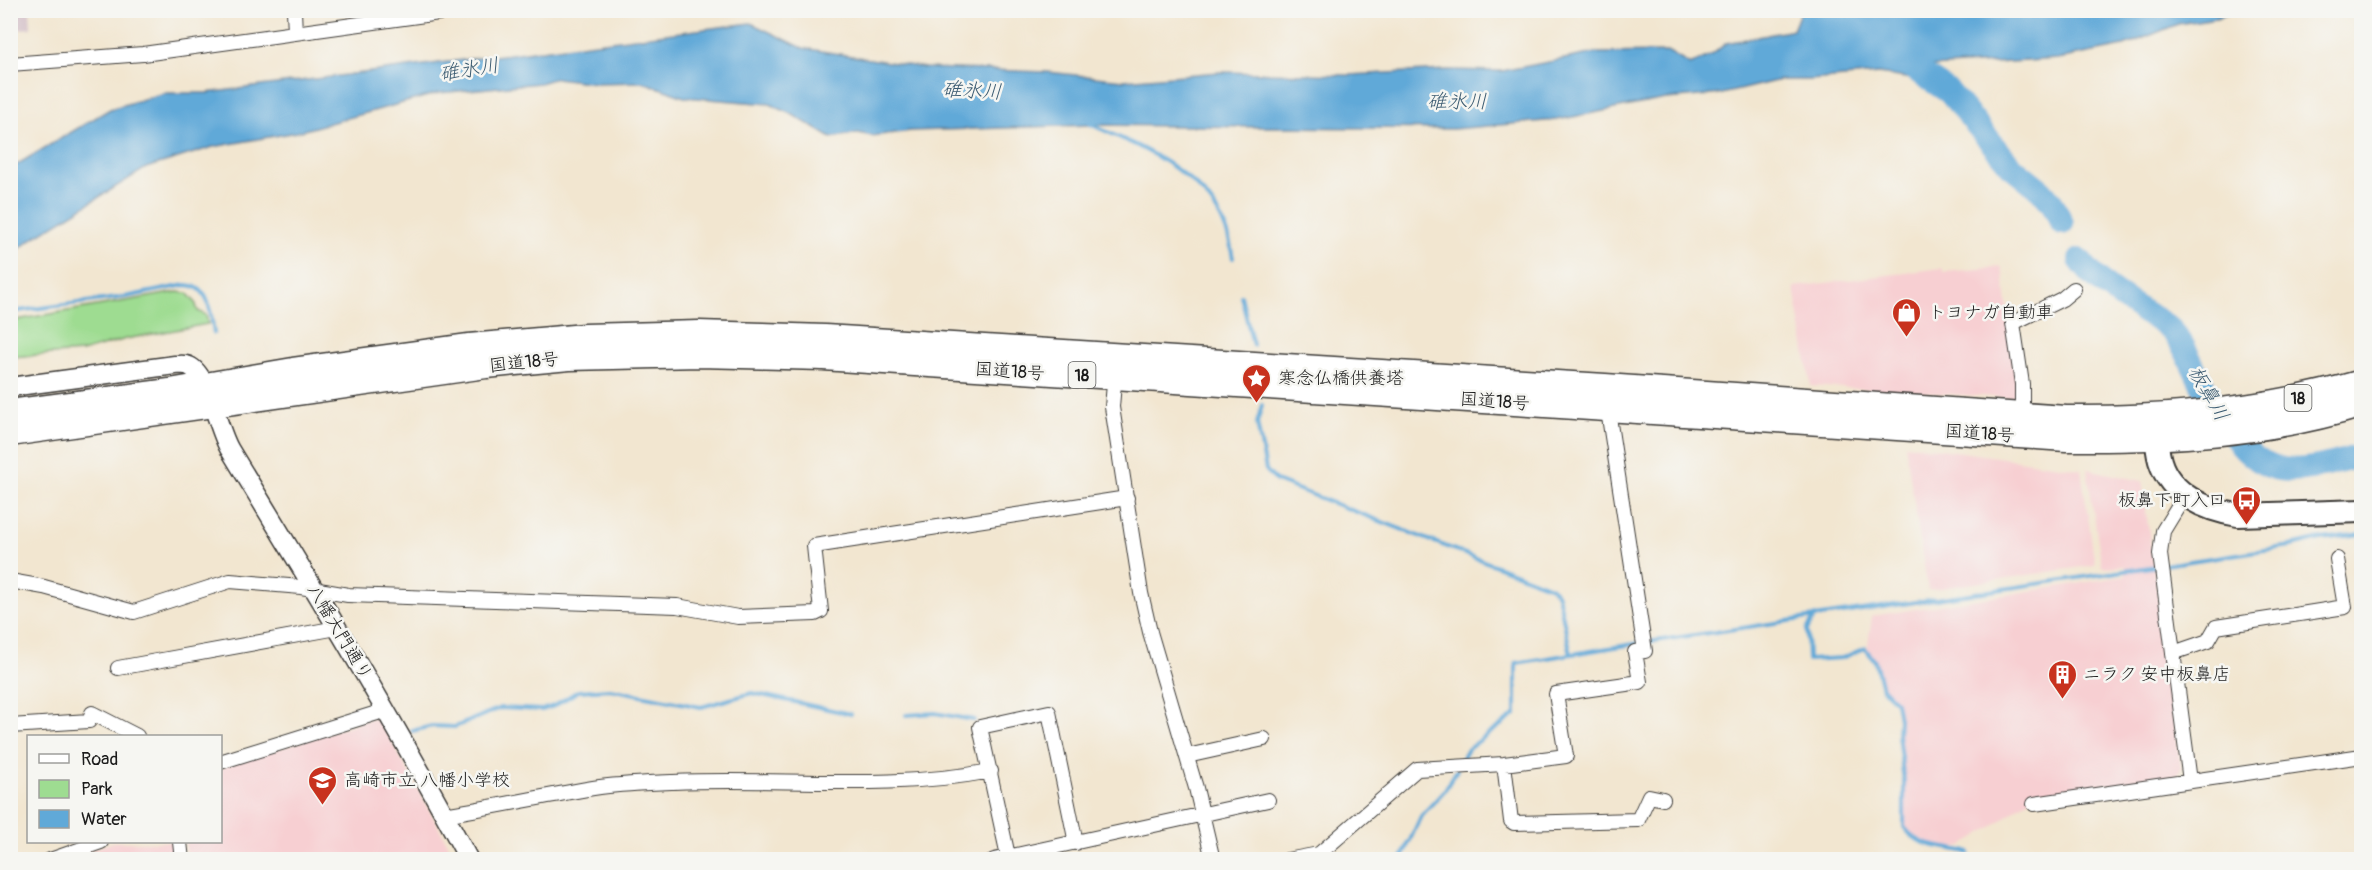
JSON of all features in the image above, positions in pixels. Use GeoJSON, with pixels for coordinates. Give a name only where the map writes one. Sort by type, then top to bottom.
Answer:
{"type":"FeatureCollection","features":[{"type":"Feature","properties":{"kind":"highway","name":"国道18号"},"geometry":{"type":"LineString","coordinates":[[10,412],[209,395],[569,358],[633,356],[823,358],[1116,366],[1606,397],[2124,419],[2156,427]]}},
{"type":"Feature","properties":{"kind":"highway","name":"18"},"geometry":{"type":"LineString","coordinates":[[2156,427],[2210,413],[2324,393],[2361,382]]}},
{"type":"Feature","properties":{"kind":"highway","name":"国道18号"},"geometry":{"type":"LineString","coordinates":[[10,434],[209,395]]}},
{"type":"Feature","properties":{"kind":"highway","name":"国道18号"},"geometry":{"type":"LineString","coordinates":[[1606,397],[2066,439],[2156,427]]}},
{"type":"Feature","properties":{"kind":"highway","name":"18"},"geometry":{"type":"LineString","coordinates":[[2156,427],[2236,431],[2310,419],[2361,405]]}},
{"type":"Feature","properties":{"kind":"main road"},"geometry":{"type":"LineString","coordinates":[[2156,427],[2159,455],[2167,477],[2185,495],[2213,510],[2238,515],[2361,511]]}},
{"type":"Feature","properties":{"kind":"street"},"geometry":{"type":"LineString","coordinates":[[294,10],[296,33]]}},
{"type":"Feature","properties":{"kind":"street"},"geometry":{"type":"LineString","coordinates":[[10,64],[143,54],[461,10]]}},
{"type":"Feature","properties":{"kind":"street"},"geometry":{"type":"LineString","coordinates":[[2022,415],[2022,384],[2013,323],[2062,299],[2074,288]]}},
{"type":"Feature","properties":{"kind":"street"},"geometry":{"type":"LineString","coordinates":[[10,387],[186,365],[197,372],[209,395]]}},
{"type":"Feature","properties":{"kind":"street"},"geometry":{"type":"LineString","coordinates":[[1116,366],[1112,407],[1146,617],[1187,756],[1213,860]]}},
{"type":"Feature","properties":{"kind":"street","name":"八幡大門通り"},"geometry":{"type":"LineString","coordinates":[[209,395],[227,445],[386,708],[469,860]]}},
{"type":"Feature","properties":{"kind":"street"},"geometry":{"type":"LineString","coordinates":[[1287,860],[1319,854],[1417,769],[1504,764],[1566,756],[1556,694],[1640,682],[1635,652],[1645,651],[1606,397]]}},
{"type":"Feature","properties":{"kind":"street"},"geometry":{"type":"LineString","coordinates":[[2185,495],[2163,531],[2161,543],[2190,781]]}},
{"type":"Feature","properties":{"kind":"street"},"geometry":{"type":"LineString","coordinates":[[10,581],[45,587],[134,612],[230,581],[348,595],[677,606],[738,617],[815,614],[821,611],[814,546],[1127,498]]}},
{"type":"Feature","properties":{"kind":"street"},"geometry":{"type":"LineString","coordinates":[[2173,653],[2208,641],[2216,627],[2345,607],[2337,559]]}},
{"type":"Feature","properties":{"kind":"street"},"geometry":{"type":"LineString","coordinates":[[118,668],[337,628]]}},
{"type":"Feature","properties":{"kind":"street"},"geometry":{"type":"LineString","coordinates":[[222,761],[386,708]]}},
{"type":"Feature","properties":{"kind":"street"},"geometry":{"type":"LineString","coordinates":[[1008,856],[980,727],[1049,712],[1070,844],[1067,860]]}},
{"type":"Feature","properties":{"kind":"street"},"geometry":{"type":"LineString","coordinates":[[10,726],[89,721],[92,713],[135,735]]}},
{"type":"Feature","properties":{"kind":"street"},"geometry":{"type":"LineString","coordinates":[[1187,756],[1264,739]]}},
{"type":"Feature","properties":{"kind":"street"},"geometry":{"type":"LineString","coordinates":[[2034,804],[2361,756]]}},
{"type":"Feature","properties":{"kind":"street"},"geometry":{"type":"LineString","coordinates":[[1504,764],[1511,821],[1514,823],[1638,820],[1649,796],[1663,799]]}},
{"type":"Feature","properties":{"kind":"street"},"geometry":{"type":"LineString","coordinates":[[443,815],[602,787],[674,782],[850,782],[955,778],[991,771]]}},
{"type":"Feature","properties":{"kind":"street"},"geometry":{"type":"LineString","coordinates":[[994,860],[1268,800]]}},
{"type":"Feature","properties":{"kind":"street"},"geometry":{"type":"LineString","coordinates":[[52,859],[98,843]]}},
{"type":"Feature","properties":{"kind":"street"},"geometry":{"type":"LineString","coordinates":[[180,843],[182,860]]}},
{"type":"Feature","properties":{"kind":"shaded area"},"geometry":{"type":"Polygon","coordinates":[[[11,10],[30,11],[31,28],[11,30],[11,10]]]}},
{"type":"Feature","properties":{"kind":"shaded area","name":"トヨナガ自動車"},"geometry":{"type":"Polygon","coordinates":[[[2002,267],[2019,389],[2012,398],[1811,386],[1794,287],[1942,268],[1944,272],[2002,267]]]}},
{"type":"Feature","properties":{"kind":"shaded area"},"geometry":{"type":"Polygon","coordinates":[[[1905,444],[2081,469],[2095,565],[1928,590],[1905,444]]]}},
{"type":"Feature","properties":{"kind":"shaded area"},"geometry":{"type":"Polygon","coordinates":[[[2087,469],[2142,481],[2181,769],[2176,776],[2033,796],[1995,825],[1961,846],[1938,848],[1908,832],[1904,827],[1905,780],[1899,734],[1901,718],[1897,701],[1883,688],[1876,661],[1867,651],[1872,616],[2126,576],[2124,566],[2102,567],[2087,469]]]}},
{"type":"Feature","properties":{"kind":"shaded area","name":"高崎市立 八幡小学校"},"geometry":{"type":"Polygon","coordinates":[[[373,718],[382,724],[456,859],[188,859],[185,843],[222,843],[222,768],[373,718]]]}},
{"type":"Feature","properties":{"kind":"shaded area"},"geometry":{"type":"Polygon","coordinates":[[[111,843],[176,843],[178,860],[63,860],[111,843]]]}},
{"type":"Feature","properties":{"kind":"green space"},"geometry":{"type":"Polygon","coordinates":[[[177,292],[187,293],[195,302],[198,311],[206,315],[208,324],[126,339],[82,352],[11,357],[11,321],[177,292]]]}},
{"type":"Feature","properties":{"kind":"water","name":"碓氷川"},"geometry":{"type":"Polygon","coordinates":[[[1801,10],[2236,11],[2216,18],[2178,24],[2124,46],[2058,59],[1930,67],[1917,71],[1912,79],[1878,74],[1810,80],[1780,80],[1722,94],[1666,99],[1557,120],[1453,129],[1092,125],[911,131],[872,136],[858,133],[831,138],[770,104],[684,97],[643,82],[596,83],[556,78],[540,83],[439,93],[297,132],[213,147],[146,168],[33,238],[11,255],[11,168],[110,109],[164,93],[206,93],[751,23],[803,48],[925,68],[1047,72],[1124,80],[1220,72],[1348,75],[1447,70],[1502,71],[1595,53],[1669,52],[1690,65],[1713,54],[1726,43],[1793,30],[1801,10]]]}},
{"type":"Feature","properties":{"kind":"waterway","name":"板鼻川"},"geometry":{"type":"LineString","coordinates":[[1895,47],[1917,71],[1949,92],[2011,166],[2041,190],[2052,203],[2062,223]]}},
{"type":"Feature","properties":{"kind":"waterway"},"geometry":{"type":"LineString","coordinates":[[1090,124],[1130,142],[1187,177],[1216,210],[1227,233],[1233,258]]}},
{"type":"Feature","properties":{"kind":"waterway","name":"板鼻川"},"geometry":{"type":"LineString","coordinates":[[2080,260],[2102,283],[2173,332],[2186,350],[2208,396],[2224,422],[2244,448],[2255,458],[2280,469],[2300,470],[2362,456]]}},
{"type":"Feature","properties":{"kind":"waterway"},"geometry":{"type":"LineString","coordinates":[[10,312],[125,297],[185,285],[194,286],[205,295],[214,333]]}},
{"type":"Feature","properties":{"kind":"waterway"},"geometry":{"type":"LineString","coordinates":[[1241,296],[1253,345]]}},
{"type":"Feature","properties":{"kind":"waterway"},"geometry":{"type":"LineString","coordinates":[[1262,405],[1257,423],[1266,470],[1276,481],[1551,587],[1558,595],[1571,654]]}},
{"type":"Feature","properties":{"kind":"waterway"},"geometry":{"type":"LineString","coordinates":[[1648,642],[2362,534]]}},
{"type":"Feature","properties":{"kind":"waterway"},"geometry":{"type":"LineString","coordinates":[[1815,616],[1807,630],[1808,660],[1842,658],[1865,648],[1875,661],[1882,688],[1896,702],[1904,781],[1904,827],[1911,835],[1926,844],[1969,853]]}},
{"type":"Feature","properties":{"kind":"waterway"},"geometry":{"type":"LineString","coordinates":[[1460,763],[1468,749],[1516,714],[1516,663],[1640,643]]}},
{"type":"Feature","properties":{"kind":"waterway"},"geometry":{"type":"LineString","coordinates":[[412,731],[432,726],[455,727],[500,708],[542,710],[554,706],[578,691],[610,689],[701,707],[752,693],[851,714]]}},
{"type":"Feature","properties":{"kind":"waterway"},"geometry":{"type":"LineString","coordinates":[[906,715],[935,713],[974,720]]}},
{"type":"Feature","properties":{"kind":"waterway"},"geometry":{"type":"LineString","coordinates":[[1401,860],[1421,816],[1444,791],[1457,770]]}},
{"type":"Feature","properties":{"kind":"place","name":"トヨナガ自動車"},"geometry":{"type":"Point","coordinates":[1907,338]}},
{"type":"Feature","properties":{"kind":"place","name":"寒念仏橋供養塔"},"geometry":{"type":"Point","coordinates":[1257,404]}},
{"type":"Feature","properties":{"kind":"place","name":"板鼻下町入口"},"geometry":{"type":"Point","coordinates":[2247,526]}},
{"type":"Feature","properties":{"kind":"place","name":"ニラク 安中板鼻店"},"geometry":{"type":"Point","coordinates":[2062,700]}},
{"type":"Feature","properties":{"kind":"place","name":"高崎市立 八幡小学校"},"geometry":{"type":"Point","coordinates":[323,806]}}]}
